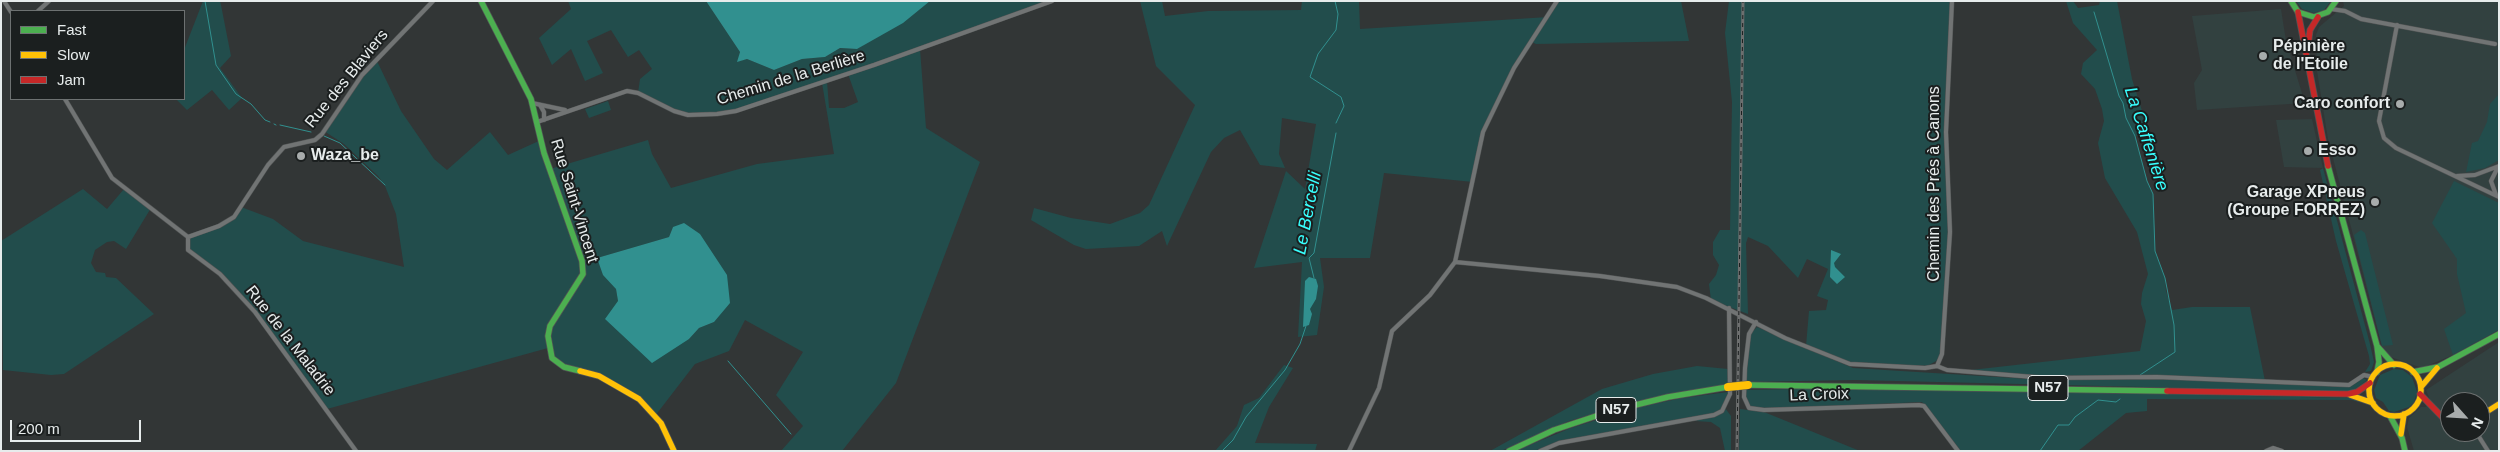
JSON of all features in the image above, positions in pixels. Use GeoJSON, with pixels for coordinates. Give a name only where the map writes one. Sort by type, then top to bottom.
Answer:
{"type":"FeatureCollection","features":[{"type":"Feature","properties":{"kind":"main road","name":"Rue Saint-Vincent"},"geometry":{"type":"LineString","coordinates":[[480,1],[540,121],[544,153],[582,261],[583,274],[550,326],[548,336],[552,358],[564,367],[599,376],[634,394],[656,416],[668,435],[674,451]]}},
{"type":"Feature","properties":{"kind":"main road"},"geometry":{"type":"LineString","coordinates":[[2291,1],[2298,12],[2308,52],[2313,98],[2322,144],[2377,346],[2379,362],[2369,391],[2373,403],[2380,411],[2390,416],[2404,414],[2422,402]]}},
{"type":"Feature","properties":{"kind":"main road"},"geometry":{"type":"LineString","coordinates":[[2308,52],[2310,30],[2318,17],[2331,9],[2336,1]]}},
{"type":"Feature","properties":{"kind":"main road"},"geometry":{"type":"LineString","coordinates":[[2298,12],[2305,16],[2318,17]]}},
{"type":"Feature","properties":{"kind":"main road"},"geometry":{"type":"LineString","coordinates":[[2421,391],[2427,378],[2438,367],[2499,334]]}},
{"type":"Feature","properties":{"kind":"main road"},"geometry":{"type":"LineString","coordinates":[[2377,346],[2394,364],[2404,366],[2413,372],[2421,391],[2422,402]]}},
{"type":"Feature","properties":{"kind":"main road"},"geometry":{"type":"LineString","coordinates":[[2373,378],[2394,364]]}},
{"type":"Feature","properties":{"kind":"main road"},"geometry":{"type":"LineString","coordinates":[[2413,372],[2438,367]]}},
{"type":"Feature","properties":{"kind":"main road","name":"N57"},"geometry":{"type":"LineString","coordinates":[[1509,451],[1554,430],[1611,411],[1668,397],[1748,385],[1802,384],[2348,394],[2358,392],[2373,378]]}},
{"type":"Feature","properties":{"kind":"main road","name":"N57"},"geometry":{"type":"LineString","coordinates":[[2348,394],[2373,403]]}},
{"type":"Feature","properties":{"kind":"main road"},"geometry":{"type":"LineString","coordinates":[[2422,402],[2436,408],[2440,413]]}},
{"type":"Feature","properties":{"kind":"main road"},"geometry":{"type":"LineString","coordinates":[[2404,414],[2401,426],[2405,451]]}},
{"type":"Feature","properties":{"kind":"main road"},"geometry":{"type":"LineString","coordinates":[[2390,416],[2402,438]]}},
{"type":"Feature","properties":{"kind":"street"},"geometry":{"type":"LineString","coordinates":[[39,10],[49,1]]}},
{"type":"Feature","properties":{"kind":"street","name":"Rue des Blaviers"},"geometry":{"type":"LineString","coordinates":[[188,237],[219,226],[234,217],[268,165],[284,147],[310,141],[322,134],[362,75],[433,1]]}},
{"type":"Feature","properties":{"kind":"street","name":"Chemin de la Berlière"},"geometry":{"type":"LineString","coordinates":[[540,121],[567,110],[627,91],[638,92],[688,115],[736,111],[874,66],[1052,1]]}},
{"type":"Feature","properties":{"kind":"street"},"geometry":{"type":"LineString","coordinates":[[1349,451],[1379,388],[1392,331],[1430,295],[1455,262],[1483,132],[1514,68],[1557,1]]}},
{"type":"Feature","properties":{"kind":"street","name":"Chemin des Prés à Canons"},"geometry":{"type":"LineString","coordinates":[[1937,366],[1943,344],[1950,232],[1946,132],[1952,1]]}},
{"type":"Feature","properties":{"kind":"street"},"geometry":{"type":"LineString","coordinates":[[2336,1],[2344,11]]}},
{"type":"Feature","properties":{"kind":"street"},"geometry":{"type":"LineString","coordinates":[[2331,9],[2344,11],[2362,19],[2495,44]]}},
{"type":"Feature","properties":{"kind":"street"},"geometry":{"type":"LineString","coordinates":[[2397,25],[2379,121],[2381,133],[2392,146],[2498,197]]}},
{"type":"Feature","properties":{"kind":"street","name":"Rue de la Maladrie"},"geometry":{"type":"LineString","coordinates":[[66,100],[112,178],[188,237],[188,250],[220,274],[255,312],[356,451]]}},
{"type":"Feature","properties":{"kind":"street"},"geometry":{"type":"LineString","coordinates":[[532,103],[567,110]]}},
{"type":"Feature","properties":{"kind":"street"},"geometry":{"type":"LineString","coordinates":[[540,105],[544,112],[540,121]]}},
{"type":"Feature","properties":{"kind":"street"},"geometry":{"type":"LineString","coordinates":[[2455,176],[2475,175],[2499,166]]}},
{"type":"Feature","properties":{"kind":"street"},"geometry":{"type":"LineString","coordinates":[[2498,197],[2491,183],[2493,175],[2499,166]]}},
{"type":"Feature","properties":{"kind":"street"},"geometry":{"type":"LineString","coordinates":[[1455,262],[1668,285],[1688,290],[1729,308],[1785,338],[1850,364],[1925,368],[1937,366],[1947,370],[2046,378],[2157,376],[2349,385],[2364,375],[2373,378]]}},
{"type":"Feature","properties":{"kind":"street"},"geometry":{"type":"LineString","coordinates":[[1540,451],[1559,443],[1714,415],[1722,411],[1730,394],[1729,308]]}},
{"type":"Feature","properties":{"kind":"street","name":"La Croix"},"geometry":{"type":"LineString","coordinates":[[1756,322],[1748,334],[1745,368],[1744,397],[1749,408],[1764,410],[1924,406],[1958,451]]}},
{"type":"Feature","properties":{"kind":"street"},"geometry":{"type":"LineString","coordinates":[[2266,451],[2273,448],[2282,451]]}},
{"type":"Feature","properties":{"kind":"shaded area"},"geometry":{"type":"Polygon","coordinates":[[[203,1],[220,1],[231,56],[220,68],[242,98],[229,110],[212,90],[187,110],[177,100],[185,100],[185,47],[203,1]]]}},
{"type":"Feature","properties":{"kind":"shaded area"},"geometry":{"type":"Polygon","coordinates":[[[568,1],[706,1],[740,52],[738,61],[747,59],[774,70],[802,59],[825,57],[840,48],[857,49],[930,1],[1052,1],[920,49],[926,128],[980,162],[896,383],[842,451],[781,451],[803,426],[776,395],[803,352],[745,320],[729,351],[695,364],[655,416],[644,403],[605,379],[560,365],[548,348],[327,409],[270,330],[220,274],[188,250],[188,237],[224,224],[241,207],[273,219],[303,241],[404,267],[396,214],[385,186],[378,176],[344,144],[324,131],[376,59],[401,111],[434,159],[447,170],[490,132],[508,155],[541,140],[550,169],[648,140],[652,154],[671,188],[757,164],[834,154],[822,83],[736,111],[717,114],[681,114],[638,93],[640,79],[652,69],[639,50],[628,57],[611,30],[587,41],[603,73],[585,81],[571,49],[552,65],[539,38],[571,9],[568,1]],[[848,74],[827,81],[829,108],[844,108],[858,102],[848,74]],[[673,227],[669,237],[597,258],[616,289],[618,301],[689,339],[699,328],[714,322],[673,227]]]}},
{"type":"Feature","properties":{"kind":"shaded area"},"geometry":{"type":"Polygon","coordinates":[[[1140,1],[1162,1],[1165,16],[1208,11],[1301,10],[1302,1],[1359,1],[1360,29],[1548,17],[1557,1],[1681,1],[1689,41],[1536,44],[1532,42],[1514,68],[1483,132],[1473,182],[1384,173],[1370,258],[1320,258],[1324,287],[1317,335],[1298,337],[1302,262],[1254,268],[1286,171],[1305,189],[1316,124],[1282,118],[1279,154],[1285,168],[1260,165],[1240,130],[1224,138],[1211,152],[1167,246],[1162,231],[1139,246],[1086,249],[1074,245],[1031,220],[1034,208],[1071,218],[1110,224],[1140,213],[1149,205],[1195,105],[1156,66],[1140,1]]]}},
{"type":"Feature","properties":{"kind":"shaded area"},"geometry":{"type":"Polygon","coordinates":[[[1729,1],[1950,1],[1945,131],[1948,234],[1941,355],[1938,360],[1927,366],[1848,362],[1806,346],[1809,311],[1826,310],[1828,300],[1817,296],[1828,269],[1807,259],[1798,278],[1768,246],[1748,237],[1746,243],[1748,314],[1711,300],[1709,284],[1716,275],[1719,265],[1713,255],[1713,242],[1720,230],[1730,230],[1732,102],[1725,33],[1729,1]]]}},
{"type":"Feature","properties":{"kind":"shaded area"},"geometry":{"type":"Polygon","coordinates":[[[2066,1],[2073,1],[2078,8],[2099,5],[2100,1],[2117,1],[2132,79],[2149,133],[2135,136],[2147,181],[2153,194],[2155,251],[2165,278],[2166,291],[2172,310],[2192,307],[2250,307],[2265,381],[2157,376],[2047,377],[1962,371],[2140,351],[2146,321],[2141,304],[2142,293],[2148,274],[2137,232],[2105,178],[2098,143],[2104,121],[2102,109],[2095,89],[2081,74],[2083,63],[2097,50],[2073,23],[2066,1]]]}},
{"type":"Feature","properties":{"kind":"shaded area"},"geometry":{"type":"Polygon","coordinates":[[[2296,1],[2331,1],[2324,10],[2314,13],[2302,9],[2296,1]]]}},
{"type":"Feature","properties":{"kind":"shaded area"},"geometry":{"type":"Polygon","coordinates":[[[2343,1],[2499,1],[2499,330],[2453,355],[2422,368],[2388,356],[2382,346],[2328,139],[2317,71],[2316,35],[2319,27],[2344,6],[2343,1]]]}},
{"type":"Feature","properties":{"kind":"shaded area","name":"Pépinière de l'Etoile"},"geometry":{"type":"Polygon","coordinates":[[[2281,9],[2286,41],[2305,103],[2197,110],[2194,83],[2202,70],[2192,16],[2281,9]]]}},
{"type":"Feature","properties":{"kind":"shaded area"},"geometry":{"type":"Polygon","coordinates":[[[2499,94],[2499,160],[2485,168],[2466,172],[2472,143],[2478,141],[2487,122],[2490,104],[2499,94]]]}},
{"type":"Feature","properties":{"kind":"shaded area"},"geometry":{"type":"Polygon","coordinates":[[[608,101],[611,110],[589,118],[585,109],[608,101]]]}},
{"type":"Feature","properties":{"kind":"shaded area"},"geometry":{"type":"Polygon","coordinates":[[[2312,119],[2323,168],[2284,167],[2276,120],[2312,119]]]}},
{"type":"Feature","properties":{"kind":"shaded area"},"geometry":{"type":"Polygon","coordinates":[[[2323,168],[2370,344],[2374,362],[2371,371],[2365,372],[2370,364],[2369,356],[2336,241],[2320,170],[2323,168]]]}},
{"type":"Feature","properties":{"kind":"shaded area"},"geometry":{"type":"Polygon","coordinates":[[[2454,181],[2499,203],[2499,330],[2453,355],[2444,329],[2466,313],[2457,274],[2457,259],[2432,223],[2454,181]]]}},
{"type":"Feature","properties":{"kind":"shaded area"},"geometry":{"type":"Polygon","coordinates":[[[83,189],[107,209],[124,189],[151,208],[126,249],[114,241],[107,242],[95,250],[91,263],[96,272],[105,273],[106,277],[116,278],[154,314],[64,374],[51,375],[3,370],[1,241],[83,189]]]}},
{"type":"Feature","properties":{"kind":"shaded area"},"geometry":{"type":"Polygon","coordinates":[[[2361,230],[2365,233],[2393,345],[2382,346],[2354,235],[2361,230]]]}},
{"type":"Feature","properties":{"kind":"shaded area"},"geometry":{"type":"Polygon","coordinates":[[[1757,327],[1853,368],[2046,380],[2157,378],[2350,387],[2363,378],[2367,380],[2351,392],[1855,380],[1745,382],[1750,334],[1757,327]]]}},
{"type":"Feature","properties":{"kind":"shaded area"},"geometry":{"type":"Polygon","coordinates":[[[2499,342],[2499,451],[2414,451],[2407,427],[2409,418],[2421,407],[2426,407],[2430,400],[2426,390],[2499,342]]]}},
{"type":"Feature","properties":{"kind":"shaded area"},"geometry":{"type":"Polygon","coordinates":[[[1284,365],[1293,368],[1269,407],[1255,443],[1317,444],[1315,451],[1215,451],[1237,426],[1244,405],[1259,398],[1284,365]]]}},
{"type":"Feature","properties":{"kind":"shaded area"},"geometry":{"type":"Polygon","coordinates":[[[1697,366],[1728,369],[1728,384],[1633,402],[1569,421],[1501,451],[1490,451],[1602,389],[1653,374],[1697,366]]]}},
{"type":"Feature","properties":{"kind":"shaded area"},"geometry":{"type":"Polygon","coordinates":[[[2394,369],[2403,370],[2412,377],[2417,392],[2414,402],[2409,407],[2394,412],[2389,411],[2383,402],[2376,398],[2374,390],[2380,375],[2394,369]]]}},
{"type":"Feature","properties":{"kind":"shaded area"},"geometry":{"type":"Polygon","coordinates":[[[1852,388],[2351,398],[2362,403],[2352,400],[2147,399],[2147,411],[2126,413],[2078,451],[1961,451],[1922,402],[1760,409],[1752,408],[1746,401],[1745,390],[1852,388]]]}},
{"type":"Feature","properties":{"kind":"shaded area"},"geometry":{"type":"Polygon","coordinates":[[[1728,392],[1725,405],[1717,413],[1556,443],[1534,451],[1515,451],[1571,428],[1635,408],[1682,398],[1728,392]]]}},
{"type":"Feature","properties":{"kind":"shaded area"},"geometry":{"type":"Polygon","coordinates":[[[1725,408],[1731,416],[1731,451],[1725,451],[1720,428],[1711,422],[1695,421],[1690,418],[1714,415],[1725,408]]]}},
{"type":"Feature","properties":{"kind":"shaded area"},"geometry":{"type":"Polygon","coordinates":[[[1740,409],[1764,412],[1860,451],[1739,451],[1740,409]]]}},
{"type":"Feature","properties":{"kind":"water"},"geometry":{"type":"Polygon","coordinates":[[[706,1],[930,1],[903,23],[857,49],[840,48],[825,57],[802,59],[774,70],[747,59],[737,62],[740,52],[706,1]]]}},
{"type":"Feature","properties":{"kind":"water"},"geometry":{"type":"Polygon","coordinates":[[[684,223],[700,234],[727,275],[730,303],[714,322],[699,328],[689,339],[652,363],[605,319],[618,301],[616,289],[603,275],[597,258],[669,237],[673,227],[684,223]]]}},
{"type":"Feature","properties":{"kind":"water"},"geometry":{"type":"Polygon","coordinates":[[[1831,250],[1841,254],[1834,263],[1835,267],[1845,277],[1837,284],[1830,277],[1831,250]]]}},
{"type":"Feature","properties":{"kind":"water"},"geometry":{"type":"Polygon","coordinates":[[[1309,277],[1316,279],[1318,286],[1316,299],[1310,309],[1312,314],[1309,325],[1303,327],[1305,281],[1309,277]]]}},
{"type":"Feature","properties":{"kind":"waterway"},"geometry":{"type":"LineString","coordinates":[[205,1],[216,65],[236,94],[251,104],[265,120],[270,122]]}},
{"type":"Feature","properties":{"kind":"waterway"},"geometry":{"type":"LineString","coordinates":[[1335,1],[1338,14],[1336,30],[1318,54],[1310,77],[1341,97],[1344,106],[1336,123]]}},
{"type":"Feature","properties":{"kind":"waterway","name":"La Caffenière"},"geometry":{"type":"LineString","coordinates":[[2094,12],[2126,118],[2135,136],[2147,181],[2153,194],[2155,251],[2165,278],[2174,325],[2175,352],[2140,375]]}},
{"type":"Feature","properties":{"kind":"waterway"},"geometry":{"type":"LineString","coordinates":[[280,125],[311,132]]}},
{"type":"Feature","properties":{"kind":"waterway","name":"Le Bercelli"},"geometry":{"type":"LineString","coordinates":[[1314,278],[1309,258],[1314,253],[1336,133]]}},
{"type":"Feature","properties":{"kind":"waterway"},"geometry":{"type":"LineString","coordinates":[[324,136],[340,143],[385,185]]}},
{"type":"Feature","properties":{"kind":"waterway","name":"Le Bercelli"},"geometry":{"type":"LineString","coordinates":[[1222,451],[1233,440],[1246,417],[1285,370],[1300,344],[1306,326]]}},
{"type":"Feature","properties":{"kind":"waterway"},"geometry":{"type":"LineString","coordinates":[[728,361],[791,434]]}},
{"type":"Feature","properties":{"kind":"waterway","name":"La Caffenière"},"geometry":{"type":"LineString","coordinates":[[2040,451],[2058,425],[2069,425],[2075,417],[2098,400],[2116,402],[2120,399]]}},
{"type":"Feature","properties":{"kind":"railway"},"geometry":{"type":"LineString","coordinates":[[1737,451],[1743,1]]}},
{"type":"Feature","properties":{"kind":"traffic: fast"},"geometry":{"type":"LineString","coordinates":[[481,1],[531,99],[544,153],[582,261],[583,274],[550,326],[548,336],[552,358],[564,367],[580,371]]}},
{"type":"Feature","properties":{"kind":"traffic: fast"},"geometry":{"type":"LineString","coordinates":[[2291,1],[2298,12],[2314,17],[2328,12],[2336,1]]}},
{"type":"Feature","properties":{"kind":"traffic: fast"},"geometry":{"type":"LineString","coordinates":[[2328,166],[2377,346],[2379,362],[2377,372]]}},
{"type":"Feature","properties":{"kind":"traffic: fast"},"geometry":{"type":"LineString","coordinates":[[2413,372],[2438,367],[2499,334]]}},
{"type":"Feature","properties":{"kind":"traffic: fast"},"geometry":{"type":"LineString","coordinates":[[2378,347],[2394,365]]}},
{"type":"Feature","properties":{"kind":"traffic: fast"},"geometry":{"type":"LineString","coordinates":[[1748,385],[2167,391]]}},
{"type":"Feature","properties":{"kind":"traffic: fast"},"geometry":{"type":"LineString","coordinates":[[1509,451],[1554,430],[1611,411],[1668,397],[1728,387]]}},
{"type":"Feature","properties":{"kind":"traffic: fast"},"geometry":{"type":"LineString","coordinates":[[2390,416],[2402,438],[2405,451]]}},
{"type":"Feature","properties":{"kind":"traffic: slow"},"geometry":{"type":"LineString","coordinates":[[2395,364],[2405,366],[2413,372],[2419,380],[2421,390],[2419,400],[2413,408],[2405,414],[2395,416],[2385,414],[2377,408],[2371,400],[2369,390],[2371,380],[2377,372],[2385,366],[2395,364]]}},
{"type":"Feature","properties":{"kind":"traffic: slow"},"geometry":{"type":"LineString","coordinates":[[2421,387],[2437,368]]}},
{"type":"Feature","properties":{"kind":"traffic: slow"},"geometry":{"type":"LineString","coordinates":[[580,371],[599,376],[639,399],[661,423],[674,451]]}},
{"type":"Feature","properties":{"kind":"traffic: slow"},"geometry":{"type":"LineString","coordinates":[[1728,387],[1748,385]]}},
{"type":"Feature","properties":{"kind":"traffic: slow"},"geometry":{"type":"LineString","coordinates":[[2350,395],[2373,403]]}},
{"type":"Feature","properties":{"kind":"traffic: slow"},"geometry":{"type":"LineString","coordinates":[[2490,410],[2499,404]]}},
{"type":"Feature","properties":{"kind":"traffic: slow"},"geometry":{"type":"LineString","coordinates":[[2401,434],[2404,414]]}},
{"type":"Feature","properties":{"kind":"traffic: jam"},"geometry":{"type":"LineString","coordinates":[[2298,12],[2328,166]]}},
{"type":"Feature","properties":{"kind":"traffic: jam"},"geometry":{"type":"LineString","coordinates":[[2308,46],[2310,30],[2318,17]]}},
{"type":"Feature","properties":{"kind":"traffic: jam"},"geometry":{"type":"LineString","coordinates":[[2167,391],[2348,394],[2357,392],[2370,383]]}},
{"type":"Feature","properties":{"kind":"traffic: jam"},"geometry":{"type":"LineString","coordinates":[[2420,394],[2440,415]]}},
{"type":"Feature","properties":{"kind":"place","name":"Pépinière de l'Etoile"},"geometry":{"type":"Point","coordinates":[2263,56]}},
{"type":"Feature","properties":{"kind":"place","name":"Caro confort"},"geometry":{"type":"Point","coordinates":[2400,104]}},
{"type":"Feature","properties":{"kind":"place","name":"Esso"},"geometry":{"type":"Point","coordinates":[2308,151]}},
{"type":"Feature","properties":{"kind":"place","name":"Waza_be"},"geometry":{"type":"Point","coordinates":[301,156]}},
{"type":"Feature","properties":{"kind":"place","name":"Garage XPneus (Groupe FORREZ)"},"geometry":{"type":"Point","coordinates":[2375,202]}}]}
